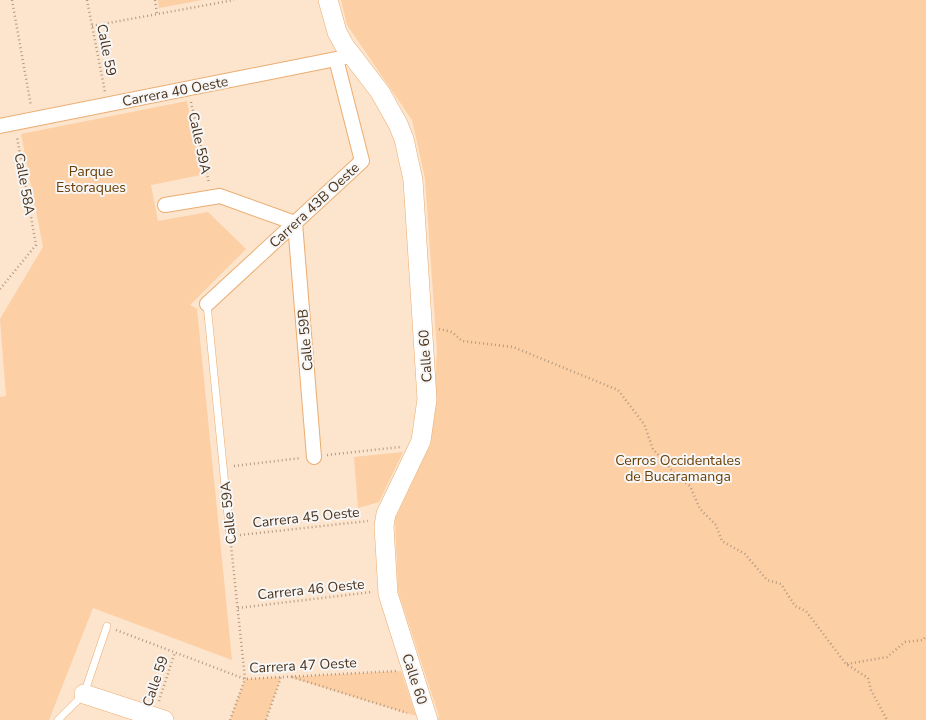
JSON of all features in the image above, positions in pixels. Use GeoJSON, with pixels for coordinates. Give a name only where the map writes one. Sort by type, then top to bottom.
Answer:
{"type":"FeatureCollection","features":[{"type":"Feature","properties":{"kind":"street","name":"Calle 60"},"geometry":{"type":"LineString","coordinates":[[328,0],[344,57],[389,105],[404,139],[413,180],[427,385],[423,434],[384,519],[388,591],[428,720]]}},
{"type":"Feature","properties":{"kind":"street","name":"Carrera 40 Oeste"},"geometry":{"type":"LineString","coordinates":[[0,126],[344,57]]}},
{"type":"Feature","properties":{"kind":"street","name":"Carrera 43B Oeste"},"geometry":{"type":"LineString","coordinates":[[208,304],[362,161],[344,57]]}},
{"type":"Feature","properties":{"kind":"street"},"geometry":{"type":"LineString","coordinates":[[165,205],[220,196],[295,223]]}},
{"type":"Feature","properties":{"kind":"street","name":"Calle 59B"},"geometry":{"type":"LineString","coordinates":[[295,223],[314,457]]}},
{"type":"Feature","properties":{"kind":"street"},"geometry":{"type":"LineString","coordinates":[[84,694],[159,718]]}},
{"type":"Feature","properties":{"kind":"lane","name":"Calle 59A"},"geometry":{"type":"LineString","coordinates":[[208,304],[230,536]]}},
{"type":"Feature","properties":{"kind":"lane"},"geometry":{"type":"LineString","coordinates":[[58,720],[84,694],[107,626]]}},
{"type":"Feature","properties":{"kind":"path"},"geometry":{"type":"LineString","coordinates":[[12,0],[34,119]]}},
{"type":"Feature","properties":{"kind":"path","name":"Calle 59"},"geometry":{"type":"LineString","coordinates":[[86,0],[107,104]]}},
{"type":"Feature","properties":{"kind":"path"},"geometry":{"type":"LineString","coordinates":[[155,0],[157,14]]}},
{"type":"Feature","properties":{"kind":"path"},"geometry":{"type":"LineString","coordinates":[[92,26],[234,0]]}},
{"type":"Feature","properties":{"kind":"path","name":"Calle 59A"},"geometry":{"type":"LineString","coordinates":[[188,88],[212,197]]}},
{"type":"Feature","properties":{"kind":"path","name":"Calle 58A"},"geometry":{"type":"LineString","coordinates":[[0,289],[36,245],[14,123]]}},
{"type":"Feature","properties":{"kind":"path"},"geometry":{"type":"LineString","coordinates":[[423,327],[452,332],[462,341],[513,347],[618,390],[644,424],[653,449],[674,474],[690,486],[700,509],[716,525],[722,541],[745,554],[767,580],[781,584],[795,606],[806,611],[846,664],[868,678],[871,690],[887,720]]}},
{"type":"Feature","properties":{"kind":"path","name":"Carrera 45 Oeste"},"geometry":{"type":"LineString","coordinates":[[230,536],[384,519]]}},
{"type":"Feature","properties":{"kind":"path","name":"Calle 59A"},"geometry":{"type":"LineString","coordinates":[[230,536],[244,679],[230,720]]}},
{"type":"Feature","properties":{"kind":"path","name":"Carrera 46 Oeste"},"geometry":{"type":"LineString","coordinates":[[238,608],[388,591]]}},
{"type":"Feature","properties":{"kind":"path","name":"Carrera 47 Oeste"},"geometry":{"type":"LineString","coordinates":[[107,626],[244,679],[412,670]]}},
{"type":"Feature","properties":{"kind":"path"},"geometry":{"type":"LineString","coordinates":[[846,664],[887,657],[905,642],[923,640],[926,636]]}},
{"type":"Feature","properties":{"kind":"path","name":"Calle 59"},"geometry":{"type":"LineString","coordinates":[[159,718],[176,652]]}},
{"type":"Feature","properties":{"kind":"path"},"geometry":{"type":"LineString","coordinates":[[266,720],[281,677]]}},
{"type":"Feature","properties":{"kind":"path"},"geometry":{"type":"LineString","coordinates":[[289,677],[428,720]]}},
{"type":"Feature","properties":{"kind":"green space"},"geometry":{"type":"Polygon","coordinates":[[[158,0],[202,0],[159,8],[158,0]]]}},
{"type":"Feature","properties":{"kind":"green space","name":"Cerros Occidentales de Bucaramanga"},"geometry":{"type":"Polygon","coordinates":[[[341,0],[926,0],[926,720],[438,720],[439,716],[398,591],[395,519],[431,443],[437,350],[425,178],[412,120],[347,25],[341,0]]]}},
{"type":"Feature","properties":{"kind":"green space","name":"Parque Estoraques"},"geometry":{"type":"Polygon","coordinates":[[[187,101],[201,175],[151,185],[158,221],[208,212],[246,249],[190,305],[197,309],[232,660],[93,608],[49,720],[0,720],[0,397],[6,396],[0,319],[43,247],[21,134],[187,101]]]}},
{"type":"Feature","properties":{"kind":"green space"},"geometry":{"type":"Polygon","coordinates":[[[403,452],[379,502],[358,508],[354,457],[403,452]]]}},
{"type":"Feature","properties":{"kind":"green space"},"geometry":{"type":"Polygon","coordinates":[[[401,671],[416,716],[289,677],[401,671]]]}},
{"type":"Feature","properties":{"kind":"green space"},"geometry":{"type":"Polygon","coordinates":[[[281,677],[266,720],[230,720],[245,679],[281,677]]]}}]}
